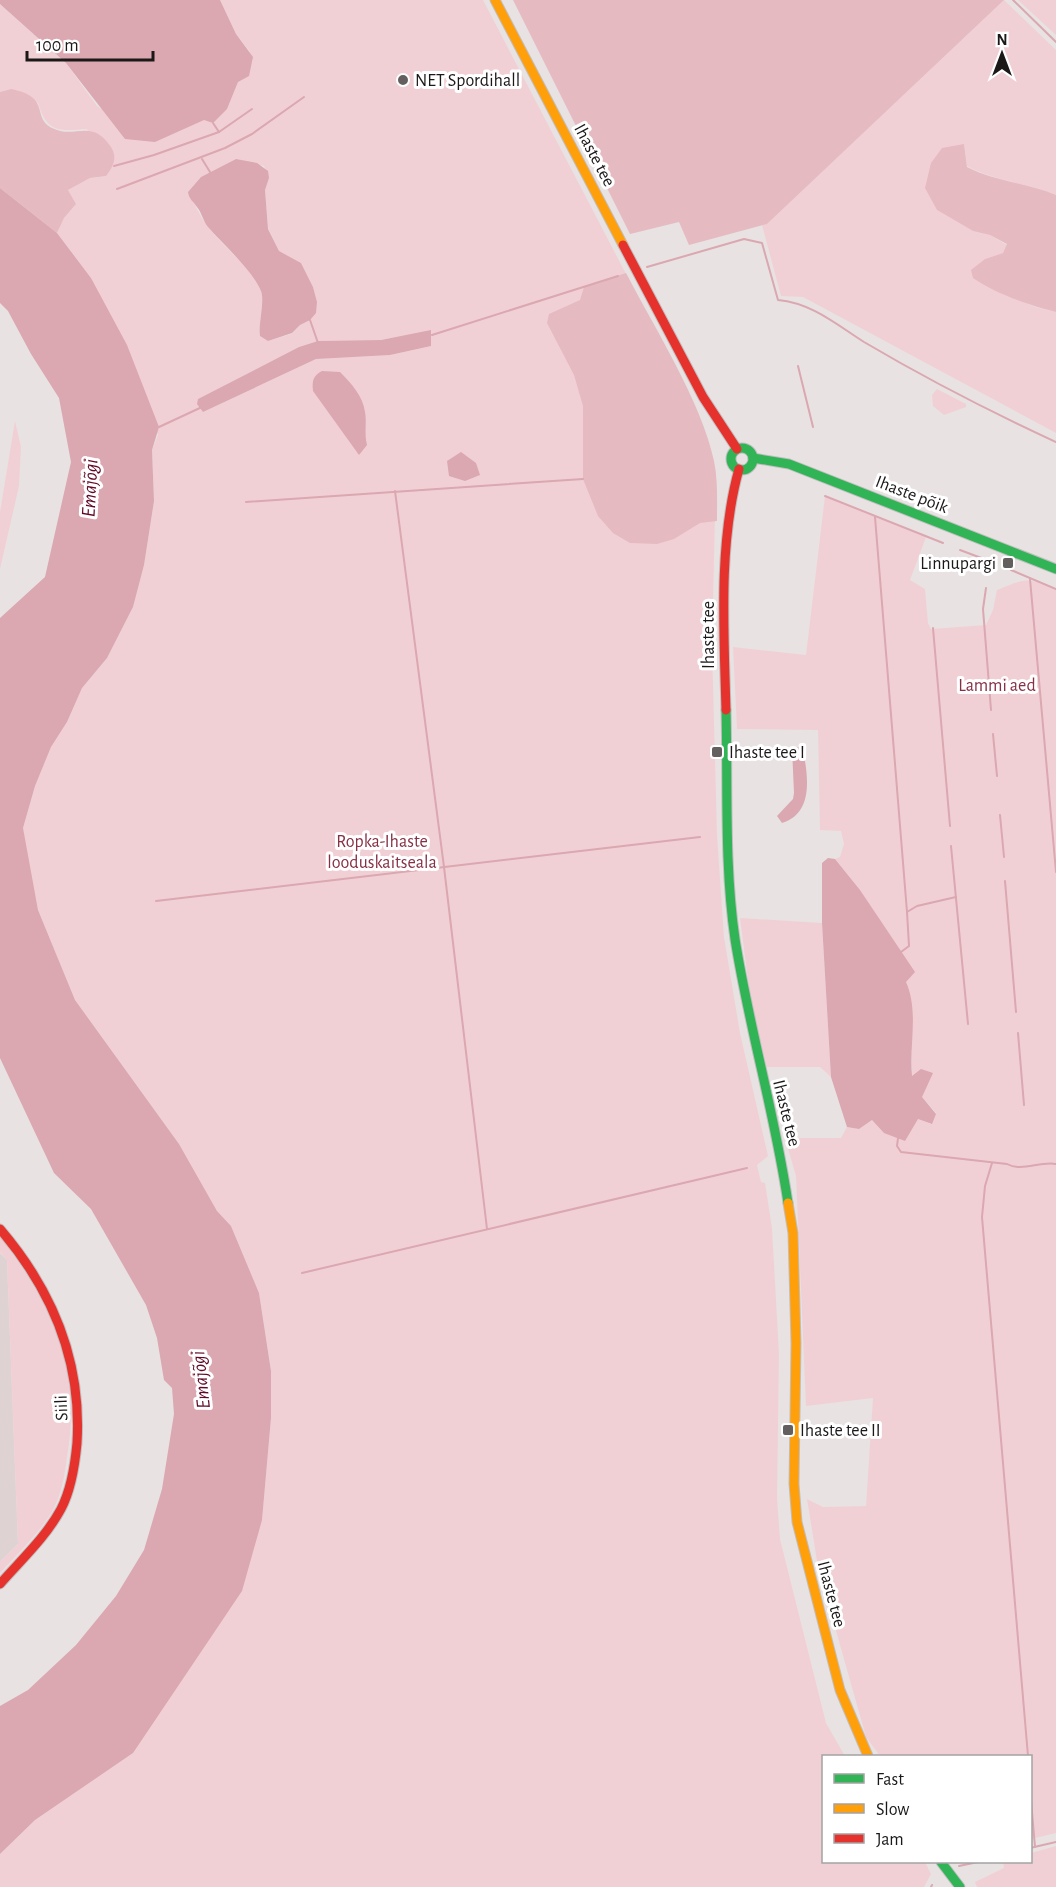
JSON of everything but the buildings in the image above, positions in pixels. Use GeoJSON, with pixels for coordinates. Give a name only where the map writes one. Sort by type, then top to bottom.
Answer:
{"type":"FeatureCollection","features":[{"type":"Feature","properties":{"kind":"street","name":"Ihaste tee"},"geometry":{"type":"LineString","coordinates":[[495,0],[703,397],[737,449]]}},
{"type":"Feature","properties":{"kind":"street"},"geometry":{"type":"LineString","coordinates":[[737,449],[747,449],[753,458],[749,467],[739,469],[733,465],[732,458],[737,449]]}},
{"type":"Feature","properties":{"kind":"street","name":"Ihaste põik"},"geometry":{"type":"LineString","coordinates":[[753,458],[789,464],[1056,569]]}},
{"type":"Feature","properties":{"kind":"street","name":"Ihaste tee"},"geometry":{"type":"LineString","coordinates":[[739,469],[732,494],[724,634],[729,845],[735,936],[751,1031],[783,1167],[793,1233],[796,1365],[794,1484],[797,1522],[840,1690],[868,1755]]}},
{"type":"Feature","properties":{"kind":"street","name":"Siili"},"geometry":{"type":"LineString","coordinates":[[0,1229],[23,1253],[56,1310],[76,1375],[80,1402],[72,1473],[61,1508],[49,1526],[0,1584]]}},
{"type":"Feature","properties":{"kind":"street"},"geometry":{"type":"LineString","coordinates":[[942,1863],[960,1887]]}},
{"type":"Feature","properties":{"kind":"shaded area"},"geometry":{"type":"Polygon","coordinates":[[[513,0],[1004,0],[767,224],[689,245],[679,222],[630,234],[513,0]]]}},
{"type":"Feature","properties":{"kind":"shaded area"},"geometry":{"type":"Polygon","coordinates":[[[11,89],[32,97],[39,107],[42,118],[52,128],[68,132],[97,133],[104,138],[113,151],[114,162],[106,176],[90,178],[68,190],[76,204],[64,218],[57,233],[0,188],[0,92],[11,89]]]}},
{"type":"Feature","properties":{"kind":"shaded area"},"geometry":{"type":"Polygon","coordinates":[[[964,144],[967,167],[988,176],[1056,195],[1056,312],[991,289],[973,278],[971,270],[985,259],[1003,253],[1007,244],[990,235],[973,231],[937,210],[925,188],[931,163],[942,148],[964,144]]]}},
{"type":"Feature","properties":{"kind":"shaded area"},"geometry":{"type":"Polygon","coordinates":[[[626,273],[688,390],[708,438],[716,476],[717,521],[700,523],[674,539],[657,544],[630,543],[613,533],[598,516],[583,479],[583,406],[574,375],[547,323],[549,314],[580,300],[584,287],[626,273]]]}},
{"type":"Feature","properties":{"kind":"shaded area"},"geometry":{"type":"Polygon","coordinates":[[[0,1253],[7,1260],[18,1544],[0,1562],[0,1253]]]}},
{"type":"Feature","properties":{"kind":"green space","name":"Ropka-Ihaste looduskaitseala"},"geometry":{"type":"Polygon","coordinates":[[[220,0],[483,0],[695,406],[713,458],[716,474],[712,645],[717,835],[724,937],[740,1033],[768,1156],[757,1165],[761,1182],[765,1183],[772,1228],[779,1354],[777,1498],[780,1539],[826,1723],[844,1755],[822,1755],[822,1863],[926,1863],[931,1874],[924,1887],[0,1887],[0,1854],[35,1820],[133,1753],[262,1520],[271,1418],[271,1370],[259,1293],[231,1226],[217,1211],[179,1144],[75,1000],[38,910],[24,840],[23,828],[35,786],[51,747],[67,722],[82,688],[107,658],[133,607],[144,565],[154,501],[152,450],[158,435],[91,278],[57,233],[64,218],[76,204],[68,190],[90,178],[106,176],[87,129],[55,128],[46,120],[38,103],[11,89],[0,92],[0,4],[66,63],[97,106],[154,142],[227,109],[250,52],[236,34],[220,0]],[[236,159],[201,177],[188,192],[213,233],[250,272],[261,290],[260,336],[268,341],[291,334],[300,325],[310,320],[317,302],[313,287],[301,263],[279,251],[268,228],[265,190],[269,178],[264,166],[236,159]],[[431,331],[380,340],[318,341],[299,347],[198,399],[203,412],[316,359],[390,355],[431,346],[431,331]]]}},
{"type":"Feature","properties":{"kind":"green space"},"geometry":{"type":"Polygon","coordinates":[[[1004,0],[1056,50],[1056,195],[988,175],[967,166],[964,144],[937,210],[973,231],[990,235],[1007,245],[1003,253],[985,259],[997,291],[1036,307],[1056,312],[1056,433],[803,297],[781,296],[762,225],[767,224],[1004,0]]]}},
{"type":"Feature","properties":{"kind":"green space"},"geometry":{"type":"Polygon","coordinates":[[[1018,0],[1056,0],[1056,35],[1018,0]]]}},
{"type":"Feature","properties":{"kind":"green space"},"geometry":{"type":"Polygon","coordinates":[[[937,389],[966,404],[966,407],[944,415],[933,406],[932,395],[937,389]]]}},
{"type":"Feature","properties":{"kind":"green space"},"geometry":{"type":"Polygon","coordinates":[[[15,421],[21,447],[19,486],[0,569],[0,512],[15,421]]]}},
{"type":"Feature","properties":{"kind":"green space","name":"Lammi aed"},"geometry":{"type":"Polygon","coordinates":[[[825,496],[926,537],[910,580],[925,589],[928,623],[931,629],[986,625],[993,610],[997,590],[1021,581],[1038,582],[1056,589],[1056,1833],[1032,1839],[1032,1755],[879,1755],[866,1737],[818,1567],[807,1499],[823,1507],[866,1506],[873,1398],[806,1406],[796,1176],[785,1138],[841,1138],[847,1127],[859,1129],[872,1120],[884,1133],[918,1119],[931,1124],[936,1113],[922,1097],[912,1077],[912,1020],[906,982],[883,926],[860,890],[835,859],[840,857],[844,844],[841,831],[820,830],[818,730],[737,729],[733,647],[806,655],[825,496]]]}},
{"type":"Feature","properties":{"kind":"green space"},"geometry":{"type":"Polygon","coordinates":[[[740,918],[822,923],[831,1077],[820,1067],[767,1067],[751,1003],[740,918]]]}},
{"type":"Feature","properties":{"kind":"green space"},"geometry":{"type":"Polygon","coordinates":[[[0,1237],[35,1288],[59,1340],[70,1396],[71,1426],[64,1476],[55,1506],[37,1533],[0,1573],[0,1562],[18,1544],[7,1260],[0,1252],[0,1237]]]}},
{"type":"Feature","properties":{"kind":"green space"},"geometry":{"type":"Polygon","coordinates":[[[1056,1846],[1056,1887],[977,1887],[975,1882],[1004,1868],[1003,1863],[1032,1863],[1032,1853],[1056,1846]]]}},
{"type":"Feature","properties":{"kind":"water"},"geometry":{"type":"Polygon","coordinates":[[[0,0],[220,0],[236,34],[253,57],[249,76],[238,82],[227,109],[213,123],[204,120],[155,142],[125,139],[66,63],[0,4],[0,0]]]}},
{"type":"Feature","properties":{"kind":"water"},"geometry":{"type":"Polygon","coordinates":[[[236,159],[257,163],[268,171],[269,178],[265,190],[268,229],[279,251],[301,263],[313,287],[317,302],[316,313],[310,320],[300,325],[292,333],[268,341],[260,336],[262,295],[257,283],[245,266],[208,227],[188,192],[201,177],[236,159]]]}},
{"type":"Feature","properties":{"kind":"water","name":"Emajõgi"},"geometry":{"type":"Polygon","coordinates":[[[0,188],[57,233],[91,278],[127,345],[159,427],[152,450],[154,501],[144,565],[133,607],[107,658],[82,688],[67,722],[51,747],[35,786],[23,828],[38,910],[75,1000],[179,1144],[217,1211],[231,1226],[259,1293],[271,1371],[271,1418],[262,1520],[242,1591],[133,1753],[35,1820],[0,1854],[0,1706],[28,1690],[76,1645],[116,1596],[144,1550],[162,1489],[174,1414],[172,1388],[164,1380],[157,1338],[146,1305],[91,1209],[54,1173],[0,1058],[0,618],[45,577],[71,462],[59,398],[31,354],[8,311],[0,303],[0,188]]]}},
{"type":"Feature","properties":{"kind":"water"},"geometry":{"type":"Polygon","coordinates":[[[431,330],[431,346],[390,355],[316,359],[203,412],[197,404],[198,399],[299,347],[318,341],[381,340],[431,330]]]}},
{"type":"Feature","properties":{"kind":"water"},"geometry":{"type":"Polygon","coordinates":[[[322,371],[340,372],[362,401],[366,416],[367,445],[359,455],[313,391],[314,379],[322,371]]]}},
{"type":"Feature","properties":{"kind":"water"},"geometry":{"type":"Polygon","coordinates":[[[461,452],[476,463],[480,475],[465,481],[449,476],[447,461],[461,452]]]}},
{"type":"Feature","properties":{"kind":"water"},"geometry":{"type":"Polygon","coordinates":[[[799,747],[803,750],[807,782],[804,802],[792,818],[782,823],[777,816],[793,799],[794,793],[792,748],[799,747]]]}},
{"type":"Feature","properties":{"kind":"water"},"geometry":{"type":"Polygon","coordinates":[[[828,858],[835,859],[860,890],[915,972],[906,982],[913,1016],[912,1076],[921,1069],[933,1073],[922,1097],[936,1114],[932,1124],[918,1119],[905,1141],[884,1133],[872,1120],[859,1129],[847,1127],[831,1077],[822,923],[822,863],[828,858]]]}},
{"type":"Feature","properties":{"kind":"waterway"},"geometry":{"type":"LineString","coordinates":[[1013,0],[1056,42]]}},
{"type":"Feature","properties":{"kind":"waterway"},"geometry":{"type":"LineString","coordinates":[[117,189],[225,148],[252,134],[304,97]]}},
{"type":"Feature","properties":{"kind":"waterway"},"geometry":{"type":"LineString","coordinates":[[213,123],[219,132],[252,109]]}},
{"type":"Feature","properties":{"kind":"waterway"},"geometry":{"type":"LineString","coordinates":[[114,166],[154,155],[219,132]]}},
{"type":"Feature","properties":{"kind":"waterway"},"geometry":{"type":"LineString","coordinates":[[202,159],[210,172]]}},
{"type":"Feature","properties":{"kind":"waterway"},"geometry":{"type":"LineString","coordinates":[[647,267],[744,239],[762,243],[778,300],[813,310],[934,382],[1056,442]]}},
{"type":"Feature","properties":{"kind":"waterway"},"geometry":{"type":"LineString","coordinates":[[432,335],[618,276]]}},
{"type":"Feature","properties":{"kind":"waterway"},"geometry":{"type":"LineString","coordinates":[[310,320],[318,343]]}},
{"type":"Feature","properties":{"kind":"waterway"},"geometry":{"type":"LineString","coordinates":[[798,366],[813,427]]}},
{"type":"Feature","properties":{"kind":"waterway"},"geometry":{"type":"LineString","coordinates":[[159,427],[202,407]]}},
{"type":"Feature","properties":{"kind":"waterway"},"geometry":{"type":"LineString","coordinates":[[246,502],[583,479]]}},
{"type":"Feature","properties":{"kind":"waterway"},"geometry":{"type":"LineString","coordinates":[[395,491],[444,867],[487,1229]]}},
{"type":"Feature","properties":{"kind":"waterway"},"geometry":{"type":"LineString","coordinates":[[825,496],[943,543]]}},
{"type":"Feature","properties":{"kind":"waterway"},"geometry":{"type":"LineString","coordinates":[[875,517],[907,912]]}},
{"type":"Feature","properties":{"kind":"waterway"},"geometry":{"type":"LineString","coordinates":[[960,550],[992,562]]}},
{"type":"Feature","properties":{"kind":"waterway"},"geometry":{"type":"LineString","coordinates":[[987,574],[988,561]]}},
{"type":"Feature","properties":{"kind":"waterway"},"geometry":{"type":"LineString","coordinates":[[1011,570],[1056,589]]}},
{"type":"Feature","properties":{"kind":"waterway"},"geometry":{"type":"LineString","coordinates":[[1030,579],[1056,872]]}},
{"type":"Feature","properties":{"kind":"waterway"},"geometry":{"type":"LineString","coordinates":[[986,588],[983,609],[991,710]]}},
{"type":"Feature","properties":{"kind":"waterway"},"geometry":{"type":"LineString","coordinates":[[933,628],[950,826]]}},
{"type":"Feature","properties":{"kind":"waterway"},"geometry":{"type":"LineString","coordinates":[[993,734],[997,776]]}},
{"type":"Feature","properties":{"kind":"waterway"},"geometry":{"type":"LineString","coordinates":[[1000,815],[1004,857]]}},
{"type":"Feature","properties":{"kind":"waterway"},"geometry":{"type":"LineString","coordinates":[[156,901],[700,837]]}},
{"type":"Feature","properties":{"kind":"waterway"},"geometry":{"type":"LineString","coordinates":[[951,846],[968,1024]]}},
{"type":"Feature","properties":{"kind":"waterway"},"geometry":{"type":"LineString","coordinates":[[1005,881],[1016,1012]]}},
{"type":"Feature","properties":{"kind":"waterway"},"geometry":{"type":"LineString","coordinates":[[901,952],[909,946],[907,912],[917,906],[956,897]]}},
{"type":"Feature","properties":{"kind":"waterway"},"geometry":{"type":"LineString","coordinates":[[1018,1033],[1024,1105]]}},
{"type":"Feature","properties":{"kind":"waterway"},"geometry":{"type":"LineString","coordinates":[[898,1138],[897,1146],[901,1152],[1018,1167],[1056,1164]]}},
{"type":"Feature","properties":{"kind":"waterway"},"geometry":{"type":"LineString","coordinates":[[992,1163],[985,1186],[982,1217],[1028,1755]]}},
{"type":"Feature","properties":{"kind":"waterway"},"geometry":{"type":"LineString","coordinates":[[302,1273],[747,1168]]}},
{"type":"Feature","properties":{"kind":"waterway"},"geometry":{"type":"LineString","coordinates":[[1032,1812],[1035,1847]]}},
{"type":"Feature","properties":{"kind":"waterway"},"geometry":{"type":"LineString","coordinates":[[1032,1848],[1056,1842]]}},
{"type":"Feature","properties":{"kind":"waterway"},"geometry":{"type":"LineString","coordinates":[[959,1866],[973,1863]]}},
{"type":"Feature","properties":{"kind":"traffic: fast"},"geometry":{"type":"LineString","coordinates":[[742,448],[750,451],[753,459],[750,467],[742,470],[734,467],[731,459],[734,451],[742,448]]}},
{"type":"Feature","properties":{"kind":"traffic: fast"},"geometry":{"type":"LineString","coordinates":[[753,458],[789,464],[1056,569]]}},
{"type":"Feature","properties":{"kind":"traffic: fast"},"geometry":{"type":"LineString","coordinates":[[726,710],[729,882],[735,939],[788,1203]]}},
{"type":"Feature","properties":{"kind":"traffic: fast"},"geometry":{"type":"LineString","coordinates":[[942,1863],[960,1887]]}},
{"type":"Feature","properties":{"kind":"traffic: slow"},"geometry":{"type":"LineString","coordinates":[[495,0],[623,245]]}},
{"type":"Feature","properties":{"kind":"traffic: slow"},"geometry":{"type":"LineString","coordinates":[[788,1203],[793,1233],[796,1343],[794,1484],[797,1522],[840,1690],[868,1755]]}},
{"type":"Feature","properties":{"kind":"traffic: jam"},"geometry":{"type":"LineString","coordinates":[[623,245],[703,397],[737,449]]}},
{"type":"Feature","properties":{"kind":"traffic: jam"},"geometry":{"type":"LineString","coordinates":[[726,710],[725,558],[732,498],[739,469]]}},
{"type":"Feature","properties":{"kind":"traffic: jam"},"geometry":{"type":"LineString","coordinates":[[0,1229],[35,1277],[60,1328],[75,1384],[77,1413],[75,1460],[70,1486],[61,1509],[41,1539],[0,1584]]}},
{"type":"Feature","properties":{"kind":"place","name":"NET Spordihall"},"geometry":{"type":"Point","coordinates":[403,80]}},
{"type":"Feature","properties":{"kind":"place","name":"Linnupargi"},"geometry":{"type":"Point","coordinates":[1008,563]}},
{"type":"Feature","properties":{"kind":"place","name":"Ihaste tee I"},"geometry":{"type":"Point","coordinates":[717,752]}},
{"type":"Feature","properties":{"kind":"place","name":"Ihaste tee II"},"geometry":{"type":"Point","coordinates":[788,1430]}}]}
